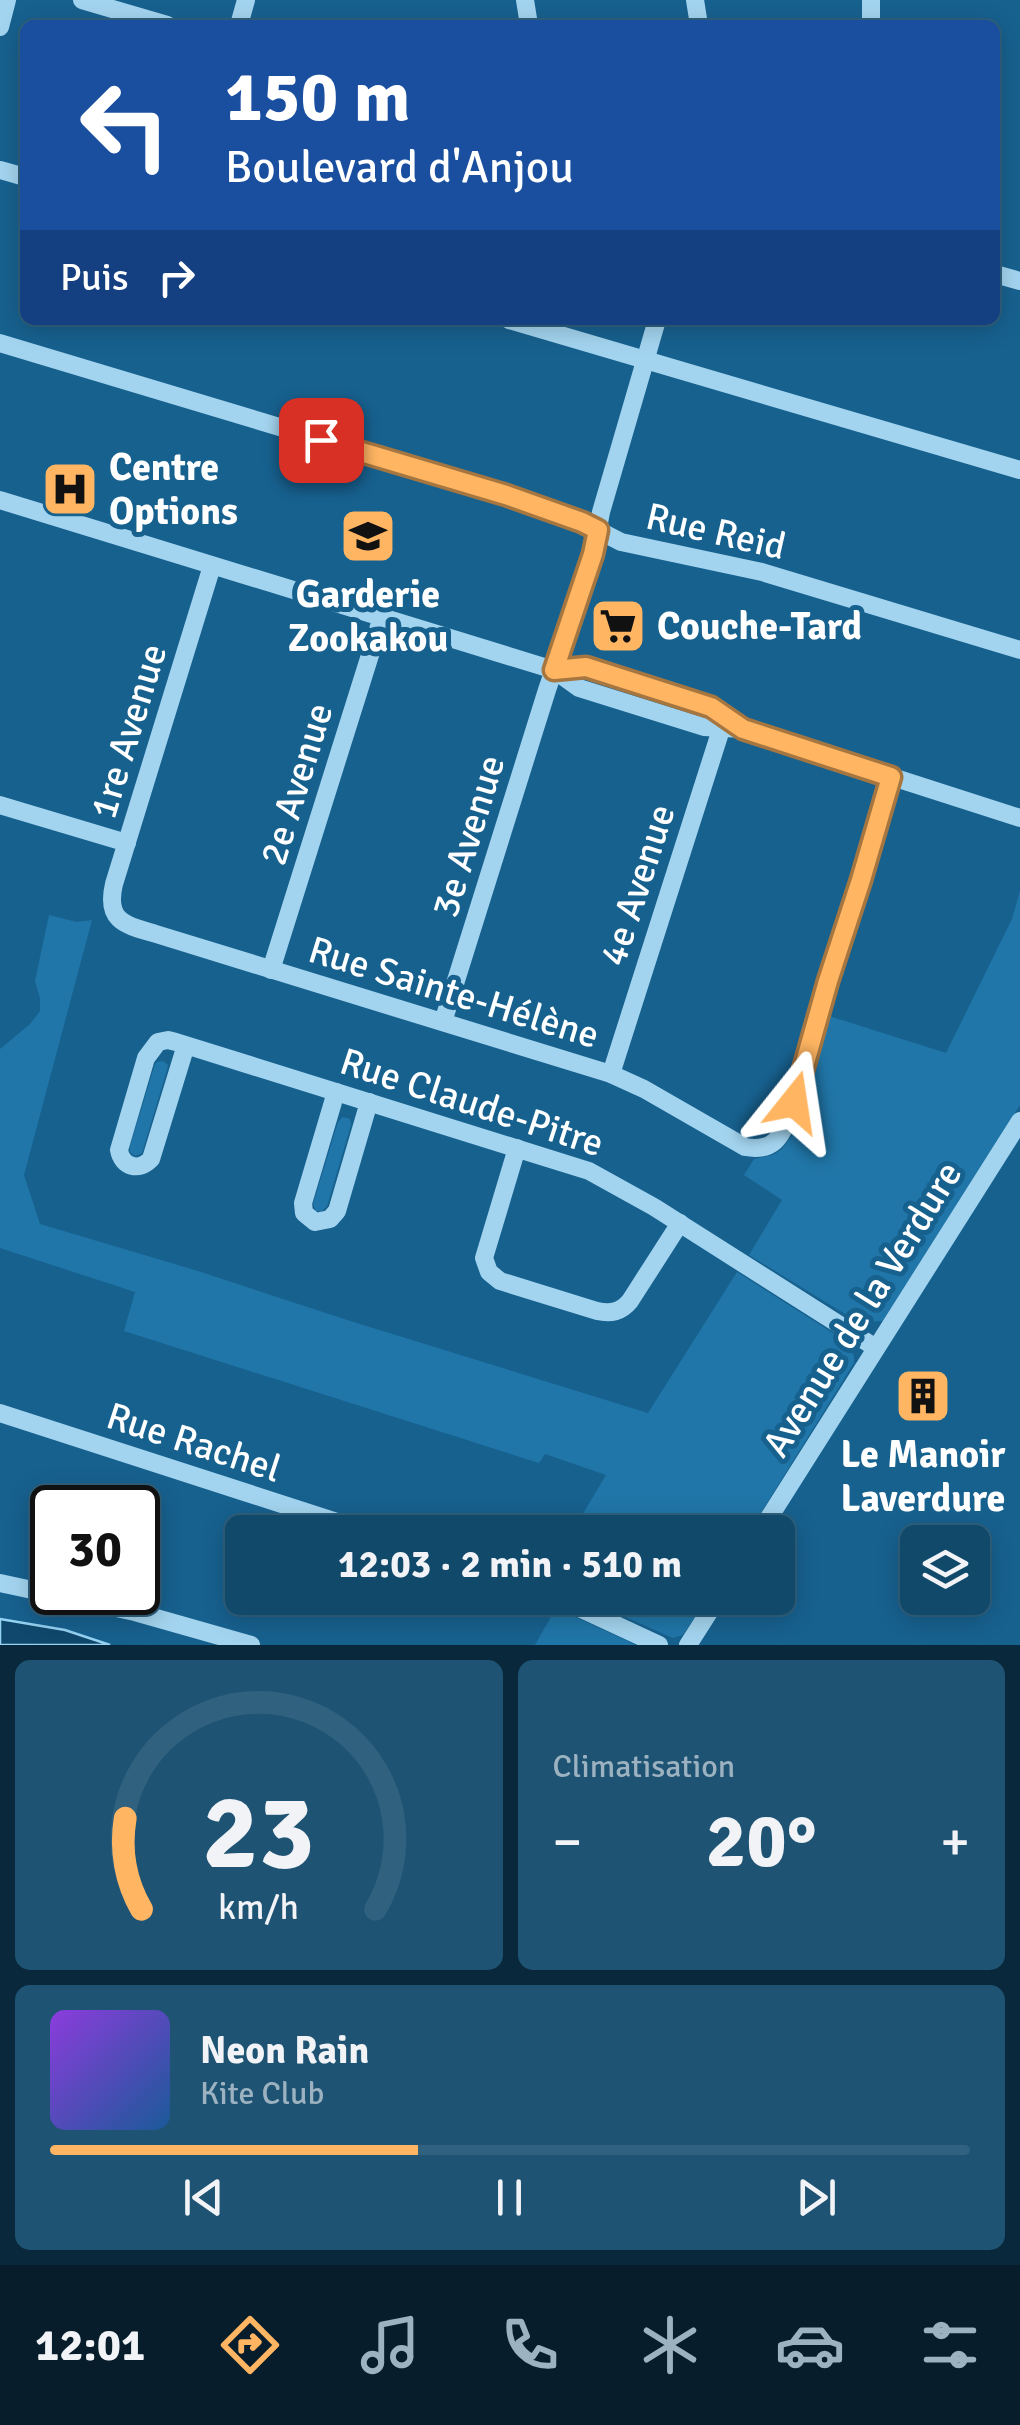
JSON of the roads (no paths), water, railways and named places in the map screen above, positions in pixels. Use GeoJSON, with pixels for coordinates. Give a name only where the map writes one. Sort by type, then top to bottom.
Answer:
{"type":"FeatureCollection","features":[{"type":"Feature","properties":{"kind":"street"},"geometry":{"type":"LineString","coordinates":[[0,28],[7,0]]}},
{"type":"Feature","properties":{"kind":"street"},"geometry":{"type":"LineString","coordinates":[[82,0],[150,20]]}},
{"type":"Feature","properties":{"kind":"street"},"geometry":{"type":"LineString","coordinates":[[527,325],[1020,470]]}},
{"type":"Feature","properties":{"kind":"street","name":"3e Avenue"},"geometry":{"type":"LineString","coordinates":[[444,1022],[593,554],[656,325]]}},
{"type":"Feature","properties":{"kind":"street","name":"Rue Reid"},"geometry":{"type":"LineString","coordinates":[[0,343],[506,495],[582,522],[621,542],[762,572],[1020,650]]}},
{"type":"Feature","properties":{"kind":"street"},"geometry":{"type":"LineString","coordinates":[[0,500],[554,670],[586,667],[711,707],[723,722],[743,729],[1018,813]]}},
{"type":"Feature","properties":{"kind":"street","name":"1re Avenue"},"geometry":{"type":"LineString","coordinates":[[115,915],[111,894],[212,566]]}},
{"type":"Feature","properties":{"kind":"street","name":"2e Avenue"},"geometry":{"type":"LineString","coordinates":[[271,970],[382,617]]}},
{"type":"Feature","properties":{"kind":"street","name":"4e Avenue"},"geometry":{"type":"LineString","coordinates":[[611,1074],[723,722]]}},
{"type":"Feature","properties":{"kind":"street","name":"Rue Sainte-Hélène"},"geometry":{"type":"LineString","coordinates":[[115,915],[130,926],[611,1074],[738,1144],[756,1149],[766,1147],[780,1136],[794,1102],[891,777]]}},
{"type":"Feature","properties":{"kind":"street"},"geometry":{"type":"LineString","coordinates":[[0,804],[127,843]]}},
{"type":"Feature","properties":{"kind":"street"},"geometry":{"type":"LineString","coordinates":[[162,1040],[186,1045],[151,1159],[141,1166],[131,1166],[122,1161],[119,1150],[146,1058],[162,1040]]}},
{"type":"Feature","properties":{"kind":"street","name":"Rue Claude-Pitre"},"geometry":{"type":"LineString","coordinates":[[186,1045],[589,1170],[876,1348]]}},
{"type":"Feature","properties":{"kind":"street"},"geometry":{"type":"LineString","coordinates":[[336,1092],[303,1203],[304,1213],[315,1222],[330,1220],[336,1211],[369,1102]]}},
{"type":"Feature","properties":{"kind":"street","name":"Avenue de la Verdure"},"geometry":{"type":"LineString","coordinates":[[771,1515],[1020,1120]]}},
{"type":"Feature","properties":{"kind":"street"},"geometry":{"type":"LineString","coordinates":[[516,1148],[484,1258],[489,1272],[500,1280],[613,1313],[630,1301],[680,1223]]}},
{"type":"Feature","properties":{"kind":"street","name":"Rue Rachel"},"geometry":{"type":"LineString","coordinates":[[0,1413],[315,1515]]}},
{"type":"Feature","properties":{"kind":"street"},"geometry":{"type":"LineString","coordinates":[[0,1583],[135,1612],[252,1645]]}},
{"type":"Feature","properties":{"kind":"street"},"geometry":{"type":"LineString","coordinates":[[595,1615],[659,1645]]}},
{"type":"Feature","properties":{"kind":"street"},"geometry":{"type":"LineString","coordinates":[[688,1645],[707,1615]]}},
{"type":"Feature","properties":{"kind":"place","name":"Centre Options"},"geometry":{"type":"Point","coordinates":[70,489]}},
{"type":"Feature","properties":{"kind":"place","name":"Garderie Zookakou"},"geometry":{"type":"Point","coordinates":[368,536]}},
{"type":"Feature","properties":{"kind":"place","name":"Couche-Tard"},"geometry":{"type":"Point","coordinates":[618,626]}},
{"type":"Feature","properties":{"kind":"place","name":"Le Manoir Laverdure"},"geometry":{"type":"Point","coordinates":[923,1396]}}]}
